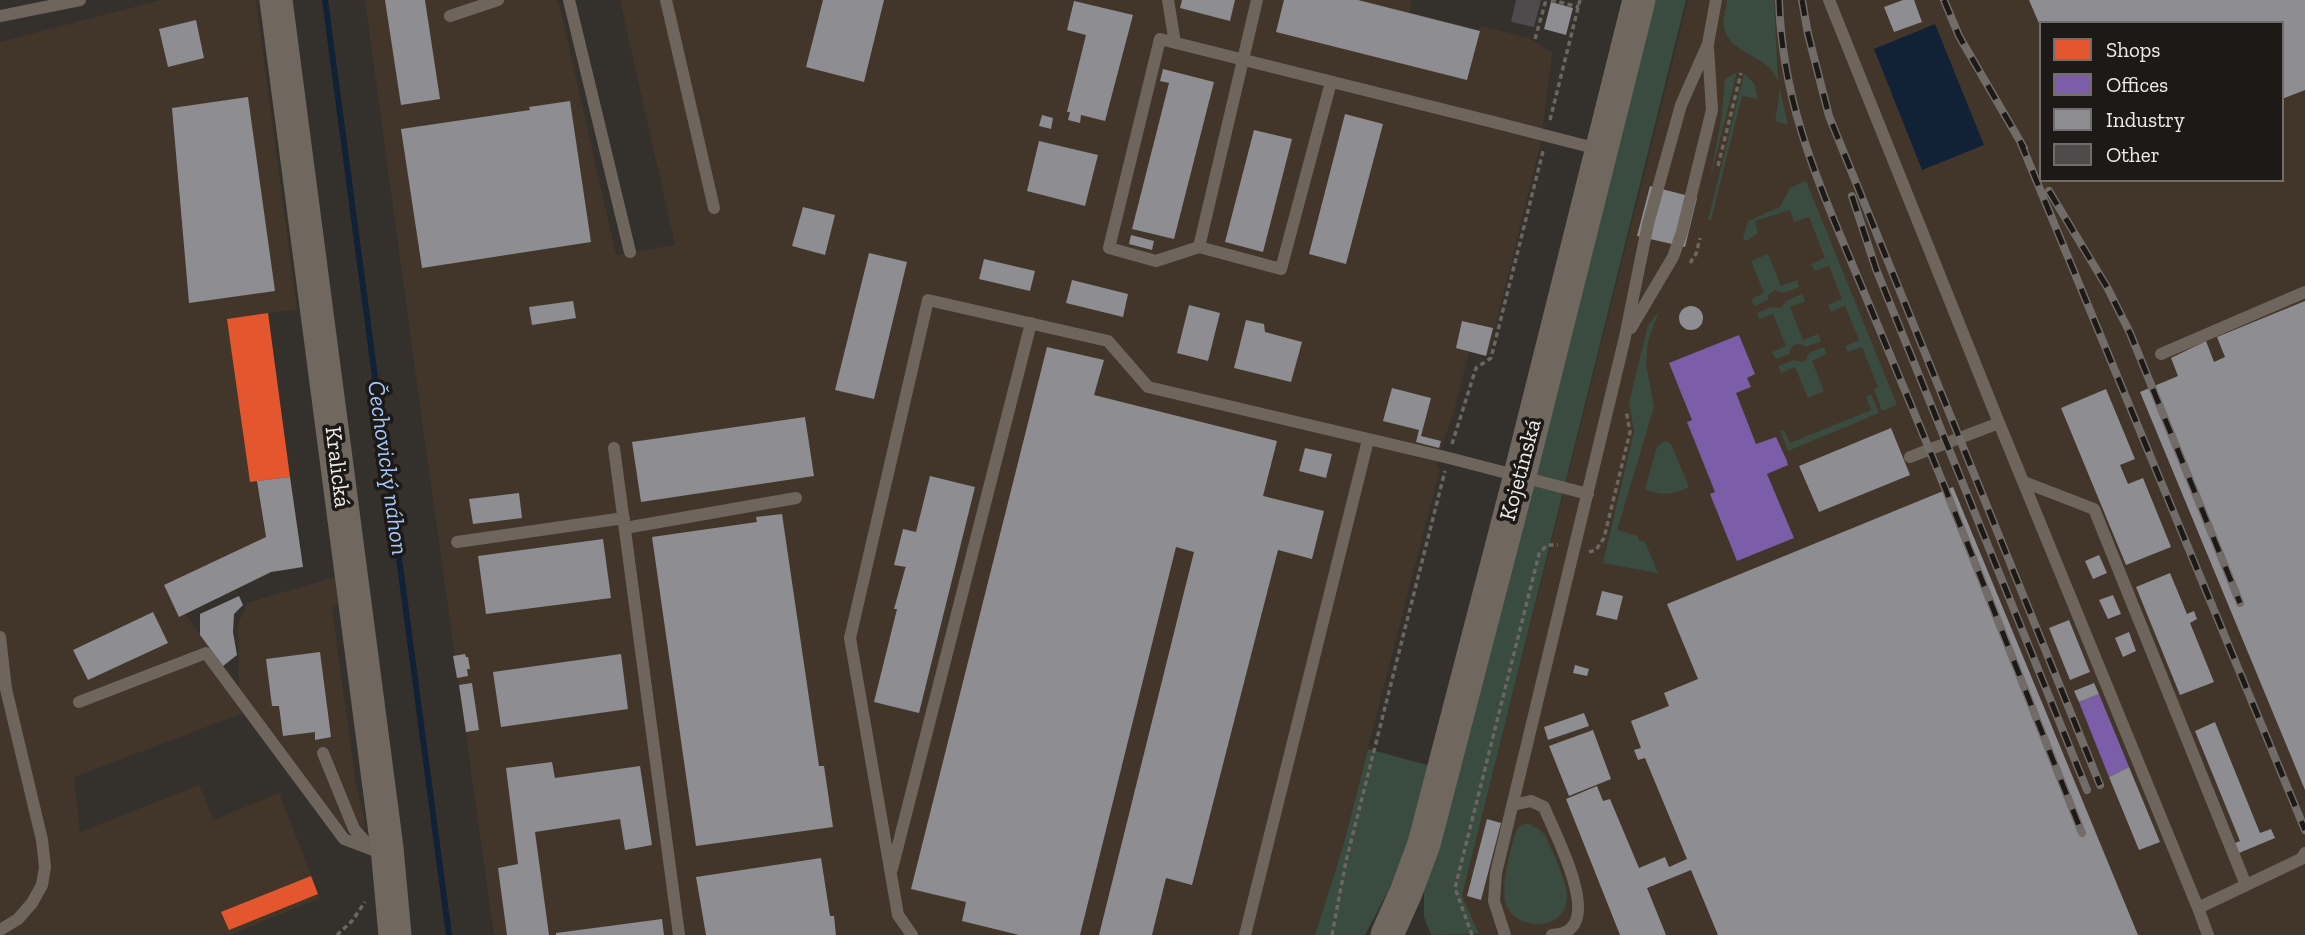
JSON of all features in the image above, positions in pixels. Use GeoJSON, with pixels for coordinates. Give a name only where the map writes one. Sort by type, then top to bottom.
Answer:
{"type":"FeatureCollection","features":[{"type":"Feature","properties":{"kind":"main road","name":"Kralická"},"geometry":{"type":"LineString","coordinates":[[276,0],[380,849],[395,935]]}},
{"type":"Feature","properties":{"kind":"main road","name":"Kojetínská"},"geometry":{"type":"LineString","coordinates":[[1389,934],[1424,844],[1639,0]]}},
{"type":"Feature","properties":{"kind":"lane"},"geometry":{"type":"LineString","coordinates":[[0,16],[80,0]]}},
{"type":"Feature","properties":{"kind":"lane"},"geometry":{"type":"LineString","coordinates":[[450,16],[498,0]]}},
{"type":"Feature","properties":{"kind":"lane"},"geometry":{"type":"LineString","coordinates":[[569,0],[630,253]]}},
{"type":"Feature","properties":{"kind":"lane"},"geometry":{"type":"LineString","coordinates":[[666,0],[714,208]]}},
{"type":"Feature","properties":{"kind":"lane"},"geometry":{"type":"LineString","coordinates":[[1168,0],[1175,43]]}},
{"type":"Feature","properties":{"kind":"lane"},"geometry":{"type":"LineString","coordinates":[[1199,247],[1257,0]]}},
{"type":"Feature","properties":{"kind":"lane"},"geometry":{"type":"LineString","coordinates":[[1505,935],[1496,912],[1496,873],[1625,337],[1648,224],[1681,106],[1708,44],[1716,0]]}},
{"type":"Feature","properties":{"kind":"lane"},"geometry":{"type":"LineString","coordinates":[[1829,0],[2208,935]]}},
{"type":"Feature","properties":{"kind":"lane"},"geometry":{"type":"LineString","coordinates":[[1331,82],[1281,269],[1199,247],[1156,261],[1109,248],[1160,39],[1602,150]]}},
{"type":"Feature","properties":{"kind":"lane"},"geometry":{"type":"LineString","coordinates":[[1625,337],[1673,257],[1682,232],[1712,110],[1708,44]]}},
{"type":"Feature","properties":{"kind":"lane"},"geometry":{"type":"LineString","coordinates":[[2161,354],[2305,292]]}},
{"type":"Feature","properties":{"kind":"lane"},"geometry":{"type":"LineString","coordinates":[[912,935],[898,915],[850,638],[928,300],[1108,341],[1148,387],[1520,475],[1588,494]]}},
{"type":"Feature","properties":{"kind":"lane"},"geometry":{"type":"LineString","coordinates":[[891,873],[1031,323]]}},
{"type":"Feature","properties":{"kind":"lane"},"geometry":{"type":"LineString","coordinates":[[1910,457],[1999,423]]}},
{"type":"Feature","properties":{"kind":"lane"},"geometry":{"type":"LineString","coordinates":[[1245,935],[1368,440]]}},
{"type":"Feature","properties":{"kind":"lane"},"geometry":{"type":"LineString","coordinates":[[614,448],[679,935]]}},
{"type":"Feature","properties":{"kind":"lane"},"geometry":{"type":"LineString","coordinates":[[2024,482],[2094,509],[2246,885]]}},
{"type":"Feature","properties":{"kind":"lane"},"geometry":{"type":"LineString","coordinates":[[457,542],[624,523],[796,498]]}},
{"type":"Feature","properties":{"kind":"lane"},"geometry":{"type":"LineString","coordinates":[[0,637],[3,690],[42,840],[45,867],[42,885],[32,903],[18,919],[0,930]]}},
{"type":"Feature","properties":{"kind":"lane"},"geometry":{"type":"LineString","coordinates":[[79,702],[206,653],[344,839],[380,849]]}},
{"type":"Feature","properties":{"kind":"lane"},"geometry":{"type":"LineString","coordinates":[[323,753],[354,829],[380,849]]}},
{"type":"Feature","properties":{"kind":"lane"},"geometry":{"type":"LineString","coordinates":[[1513,805],[1526,801],[1543,805],[1564,855],[1578,899],[1578,910],[1574,925],[1562,934]]}},
{"type":"Feature","properties":{"kind":"lane"},"geometry":{"type":"LineString","coordinates":[[2197,908],[2301,859],[2305,853]]}},
{"type":"Feature","properties":{"kind":"path"},"geometry":{"type":"LineString","coordinates":[[1535,39],[1548,0],[1578,7]]}},
{"type":"Feature","properties":{"kind":"path"},"geometry":{"type":"LineString","coordinates":[[1715,177],[1741,73]]}},
{"type":"Feature","properties":{"kind":"path"},"geometry":{"type":"LineString","coordinates":[[1689,265],[1696,254],[1702,228]]}},
{"type":"Feature","properties":{"kind":"path"},"geometry":{"type":"LineString","coordinates":[[1472,935],[1455,888],[1539,554],[1542,548],[1549,544],[1593,552],[1603,541],[1630,432],[1625,403]]}},
{"type":"Feature","properties":{"kind":"shaded area"},"geometry":{"type":"Polygon","coordinates":[[[161,0],[256,0],[297,310],[268,313],[250,482],[257,482],[271,573],[185,614],[239,688],[238,625],[247,603],[335,577],[338,605],[332,608],[355,778],[366,827],[345,830],[254,709],[74,777],[80,832],[199,785],[214,820],[279,793],[320,898],[230,935],[0,935],[0,42],[161,0]]]}},
{"type":"Feature","properties":{"kind":"shaded area"},"geometry":{"type":"Polygon","coordinates":[[[365,0],[556,0],[561,12],[616,255],[675,245],[620,0],[1412,0],[1409,12],[1479,30],[1481,26],[1529,38],[1552,53],[1541,142],[1488,356],[1469,352],[1453,415],[1438,455],[1436,467],[1440,468],[1343,845],[1315,935],[494,935],[365,0]]]}},
{"type":"Feature","properties":{"kind":"shaded area"},"geometry":{"type":"Polygon","coordinates":[[[1688,0],[2305,0],[2305,935],[1479,935],[1462,896],[1688,0]]]}},
{"type":"Feature","properties":{"kind":"green space"},"geometry":{"type":"Polygon","coordinates":[[[1651,0],[1686,0],[1462,896],[1479,934],[1431,935],[1424,917],[1424,885],[1651,0]]]}},
{"type":"Feature","properties":{"kind":"green space"},"geometry":{"type":"Polygon","coordinates":[[[1727,0],[1774,0],[1778,82],[1767,66],[1728,37],[1724,28],[1727,0]]]}},
{"type":"Feature","properties":{"kind":"green space"},"geometry":{"type":"Polygon","coordinates":[[[1737,72],[1710,180],[1722,114],[1725,79],[1737,72]]]}},
{"type":"Feature","properties":{"kind":"green space"},"geometry":{"type":"Polygon","coordinates":[[[1744,74],[1754,83],[1758,99],[1742,96],[1711,220],[1708,220],[1744,74]]]}},
{"type":"Feature","properties":{"kind":"green space"},"geometry":{"type":"Polygon","coordinates":[[[1778,82],[1788,125],[1775,121],[1779,97],[1778,82]]]}},
{"type":"Feature","properties":{"kind":"green space"},"geometry":{"type":"Polygon","coordinates":[[[1806,181],[1897,405],[1882,411],[1874,389],[1878,387],[1862,347],[1848,352],[1845,346],[1859,340],[1845,306],[1831,312],[1828,305],[1842,299],[1829,266],[1814,271],[1812,264],[1825,258],[1809,217],[1794,222],[1790,210],[1755,221],[1758,233],[1747,241],[1743,239],[1748,221],[1780,207],[1790,188],[1806,181]]]}},
{"type":"Feature","properties":{"kind":"green space"},"geometry":{"type":"Polygon","coordinates":[[[1768,254],[1781,286],[1797,280],[1799,287],[1784,293],[1775,290],[1768,295],[1768,300],[1754,306],[1751,299],[1764,293],[1751,261],[1768,254]]]}},
{"type":"Feature","properties":{"kind":"green space"},"geometry":{"type":"Polygon","coordinates":[[[1802,294],[1805,301],[1790,307],[1803,340],[1818,334],[1821,341],[1806,347],[1795,344],[1790,354],[1776,359],[1772,352],[1786,346],[1773,314],[1759,319],[1757,313],[1771,307],[1781,308],[1786,301],[1802,294]]]}},
{"type":"Feature","properties":{"kind":"green space"},"geometry":{"type":"Polygon","coordinates":[[[1659,311],[1648,341],[1646,364],[1654,407],[1617,530],[1638,536],[1638,540],[1645,542],[1658,573],[1603,563],[1634,431],[1629,403],[1648,325],[1659,311]]]}},
{"type":"Feature","properties":{"kind":"green space"},"geometry":{"type":"Polygon","coordinates":[[[1824,347],[1826,354],[1812,361],[1824,391],[1808,398],[1795,367],[1781,373],[1778,366],[1793,360],[1802,362],[1809,353],[1824,347]]]}},
{"type":"Feature","properties":{"kind":"green space"},"geometry":{"type":"Polygon","coordinates":[[[1871,394],[1879,413],[1788,451],[1780,431],[1784,430],[1790,443],[1871,410],[1866,397],[1871,394]]]}},
{"type":"Feature","properties":{"kind":"green space"},"geometry":{"type":"Polygon","coordinates":[[[1664,441],[1672,446],[1689,487],[1667,494],[1645,489],[1657,447],[1664,441]]]}},
{"type":"Feature","properties":{"kind":"green space"},"geometry":{"type":"Polygon","coordinates":[[[1368,749],[1431,766],[1413,830],[1388,891],[1365,935],[1315,935],[1343,846],[1368,749]]]}},
{"type":"Feature","properties":{"kind":"green space"},"geometry":{"type":"Polygon","coordinates":[[[1526,823],[1545,835],[1566,890],[1564,908],[1558,917],[1541,924],[1531,924],[1513,915],[1505,899],[1505,879],[1512,844],[1518,827],[1526,823]]]}},
{"type":"Feature","properties":{"kind":"water"},"geometry":{"type":"Polygon","coordinates":[[[1935,24],[1984,145],[1922,170],[1874,49],[1935,24]]]}},
{"type":"Feature","properties":{"kind":"building: Shops"},"geometry":{"type":"Polygon","coordinates":[[[268,313],[290,477],[250,482],[227,319],[268,313]]]}},
{"type":"Feature","properties":{"kind":"building: Shops"},"geometry":{"type":"Polygon","coordinates":[[[311,876],[318,894],[229,930],[221,912],[311,876]]]}},
{"type":"Feature","properties":{"kind":"building: Offices"},"geometry":{"type":"Polygon","coordinates":[[[1739,335],[1755,374],[1747,378],[1751,387],[1736,393],[1756,444],[1776,437],[1787,461],[1788,465],[1767,474],[1794,538],[1737,561],[1710,494],[1715,492],[1687,422],[1692,420],[1669,363],[1739,335]]]}},
{"type":"Feature","properties":{"kind":"building: Offices"},"geometry":{"type":"Polygon","coordinates":[[[2099,694],[2129,767],[2109,777],[2079,702],[2099,694]]]}},
{"type":"Feature","properties":{"kind":"building: Industry"},"geometry":{"type":"Polygon","coordinates":[[[385,0],[425,0],[440,99],[401,105],[385,0]]]}},
{"type":"Feature","properties":{"kind":"building: Industry"},"geometry":{"type":"Polygon","coordinates":[[[823,0],[884,0],[864,82],[806,67],[823,0]]]}},
{"type":"Feature","properties":{"kind":"building: Industry"},"geometry":{"type":"Polygon","coordinates":[[[1182,0],[1235,0],[1230,21],[1180,8],[1182,0]]]}},
{"type":"Feature","properties":{"kind":"building: Industry"},"geometry":{"type":"Polygon","coordinates":[[[1284,0],[1358,0],[1480,31],[1467,80],[1276,32],[1284,0]]]}},
{"type":"Feature","properties":{"kind":"building: Industry"},"geometry":{"type":"Polygon","coordinates":[[[1903,0],[1914,0],[1922,22],[1894,32],[1884,7],[1903,0]]]}},
{"type":"Feature","properties":{"kind":"building: Industry"},"geometry":{"type":"Polygon","coordinates":[[[2029,0],[2305,0],[2305,90],[2284,98],[2284,21],[2039,21],[2039,23],[2029,0]]]}},
{"type":"Feature","properties":{"kind":"building: Industry"},"geometry":{"type":"Polygon","coordinates":[[[1074,1],[1133,15],[1105,121],[1081,115],[1080,123],[1068,120],[1070,112],[1067,112],[1086,35],[1067,30],[1074,1]]]}},
{"type":"Feature","properties":{"kind":"building: Industry"},"geometry":{"type":"Polygon","coordinates":[[[1551,2],[1573,8],[1566,35],[1544,29],[1551,2]]]}},
{"type":"Feature","properties":{"kind":"building: Industry"},"geometry":{"type":"Polygon","coordinates":[[[196,20],[204,58],[168,67],[159,29],[196,20]]]}},
{"type":"Feature","properties":{"kind":"building: Industry"},"geometry":{"type":"Polygon","coordinates":[[[1163,69],[1214,82],[1174,239],[1132,229],[1169,83],[1160,81],[1163,69]]]}},
{"type":"Feature","properties":{"kind":"building: Industry"},"geometry":{"type":"Polygon","coordinates":[[[248,97],[275,291],[189,303],[172,108],[248,97]]]}},
{"type":"Feature","properties":{"kind":"building: Industry"},"geometry":{"type":"Polygon","coordinates":[[[570,101],[591,242],[422,268],[401,129],[530,110],[529,107],[570,101]]]}},
{"type":"Feature","properties":{"kind":"building: Industry"},"geometry":{"type":"Polygon","coordinates":[[[1345,114],[1383,124],[1346,264],[1309,254],[1345,114]]]}},
{"type":"Feature","properties":{"kind":"building: Industry"},"geometry":{"type":"Polygon","coordinates":[[[1042,115],[1053,118],[1051,129],[1039,126],[1042,115]]]}},
{"type":"Feature","properties":{"kind":"building: Industry"},"geometry":{"type":"Polygon","coordinates":[[[1254,130],[1292,139],[1263,252],[1225,242],[1254,130]]]}},
{"type":"Feature","properties":{"kind":"building: Industry"},"geometry":{"type":"Polygon","coordinates":[[[1039,141],[1098,155],[1085,206],[1027,191],[1039,141]]]}},
{"type":"Feature","properties":{"kind":"building: Industry"},"geometry":{"type":"Polygon","coordinates":[[[1650,186],[1697,198],[1685,247],[1637,236],[1650,186]]]}},
{"type":"Feature","properties":{"kind":"building: Industry"},"geometry":{"type":"Polygon","coordinates":[[[803,207],[835,215],[825,255],[792,246],[803,207]]]}},
{"type":"Feature","properties":{"kind":"building: Industry"},"geometry":{"type":"Polygon","coordinates":[[[1131,235],[1154,241],[1152,250],[1129,244],[1131,235]]]}},
{"type":"Feature","properties":{"kind":"building: Industry"},"geometry":{"type":"Polygon","coordinates":[[[869,253],[907,262],[874,399],[835,390],[869,253]]]}},
{"type":"Feature","properties":{"kind":"building: Industry"},"geometry":{"type":"Polygon","coordinates":[[[984,259],[1035,271],[1030,291],[979,279],[984,259]]]}},
{"type":"Feature","properties":{"kind":"building: Industry"},"geometry":{"type":"Polygon","coordinates":[[[1072,280],[1128,294],[1123,317],[1066,303],[1072,280]]]}},
{"type":"Feature","properties":{"kind":"building: Industry"},"geometry":{"type":"Polygon","coordinates":[[[573,301],[576,318],[532,325],[529,307],[573,301]]]}},
{"type":"Feature","properties":{"kind":"building: Industry"},"geometry":{"type":"Polygon","coordinates":[[[2305,301],[2305,790],[2140,392],[2178,376],[2171,358],[2206,341],[2214,362],[2225,357],[2217,337],[2305,301]]]}},
{"type":"Feature","properties":{"kind":"building: Industry"},"geometry":{"type":"Polygon","coordinates":[[[1189,305],[1220,313],[1208,361],[1177,353],[1189,305]]]}},
{"type":"Feature","properties":{"kind":"building: Industry"},"geometry":{"type":"Polygon","coordinates":[[[1691,306],[1699,310],[1703,318],[1699,326],[1691,330],[1683,326],[1679,318],[1683,310],[1691,306]]]}},
{"type":"Feature","properties":{"kind":"building: Industry"},"geometry":{"type":"Polygon","coordinates":[[[1246,320],[1264,324],[1265,332],[1302,342],[1291,382],[1234,368],[1246,320]]]}},
{"type":"Feature","properties":{"kind":"building: Industry"},"geometry":{"type":"Polygon","coordinates":[[[1462,321],[1493,328],[1486,356],[1456,348],[1462,321]]]}},
{"type":"Feature","properties":{"kind":"building: Industry"},"geometry":{"type":"Polygon","coordinates":[[[1047,347],[1104,360],[1094,395],[1277,441],[1263,496],[1324,511],[1312,559],[1278,550],[1192,885],[1166,878],[1152,935],[1099,935],[1194,552],[1176,547],[1080,935],[1019,935],[962,921],[966,902],[911,889],[1047,347]]]}},
{"type":"Feature","properties":{"kind":"building: Industry"},"geometry":{"type":"Polygon","coordinates":[[[1392,388],[1431,398],[1421,436],[1441,441],[1439,448],[1416,442],[1419,430],[1383,421],[1392,388]]]}},
{"type":"Feature","properties":{"kind":"building: Industry"},"geometry":{"type":"Polygon","coordinates":[[[2106,389],[2135,459],[2120,465],[2128,484],[2143,478],[2171,547],[2126,565],[2061,408],[2106,389]]]}},
{"type":"Feature","properties":{"kind":"building: Industry"},"geometry":{"type":"Polygon","coordinates":[[[805,417],[814,476],[641,502],[632,442],[805,417]]]}},
{"type":"Feature","properties":{"kind":"building: Industry"},"geometry":{"type":"Polygon","coordinates":[[[1891,428],[1910,475],[1819,512],[1799,466],[1891,428]]]}},
{"type":"Feature","properties":{"kind":"building: Industry"},"geometry":{"type":"Polygon","coordinates":[[[1305,448],[1332,454],[1326,478],[1299,471],[1305,448]]]}},
{"type":"Feature","properties":{"kind":"building: Industry"},"geometry":{"type":"Polygon","coordinates":[[[930,476],[975,487],[919,713],[874,702],[906,567],[894,565],[903,529],[916,532],[930,476]]]}},
{"type":"Feature","properties":{"kind":"building: Industry"},"geometry":{"type":"Polygon","coordinates":[[[290,477],[303,567],[271,572],[179,617],[164,585],[266,537],[257,481],[290,477]]]}},
{"type":"Feature","properties":{"kind":"building: Industry"},"geometry":{"type":"Polygon","coordinates":[[[1953,487],[2138,935],[1718,935],[1691,870],[1647,888],[1666,935],[1620,935],[1566,799],[1597,786],[1603,801],[1610,799],[1639,868],[1665,857],[1669,867],[1687,859],[1645,758],[1638,760],[1634,750],[1641,748],[1631,721],[1669,706],[1664,693],[1698,679],[1667,604],[1953,487]]]}},
{"type":"Feature","properties":{"kind":"building: Industry"},"geometry":{"type":"Polygon","coordinates":[[[519,493],[522,518],[473,524],[469,499],[519,493]]]}},
{"type":"Feature","properties":{"kind":"building: Industry"},"geometry":{"type":"Polygon","coordinates":[[[782,514],[819,766],[824,766],[833,827],[696,846],[652,537],[757,522],[756,517],[782,514]]]}},
{"type":"Feature","properties":{"kind":"building: Industry"},"geometry":{"type":"Polygon","coordinates":[[[603,539],[611,598],[486,614],[478,556],[603,539]]]}},
{"type":"Feature","properties":{"kind":"building: Industry"},"geometry":{"type":"Polygon","coordinates":[[[2099,555],[2107,573],[2093,579],[2085,561],[2099,555]]]}},
{"type":"Feature","properties":{"kind":"building: Industry"},"geometry":{"type":"Polygon","coordinates":[[[2170,573],[2187,614],[2194,611],[2197,619],[2190,623],[2214,682],[2180,695],[2136,587],[2170,573]]]}},
{"type":"Feature","properties":{"kind":"building: Industry"},"geometry":{"type":"Polygon","coordinates":[[[1602,591],[1623,596],[1617,620],[1596,615],[1602,591]]]}},
{"type":"Feature","properties":{"kind":"building: Industry"},"geometry":{"type":"Polygon","coordinates":[[[2113,595],[2121,614],[2108,619],[2099,600],[2113,595]]]}},
{"type":"Feature","properties":{"kind":"building: Industry"},"geometry":{"type":"Polygon","coordinates":[[[239,596],[243,605],[234,614],[233,632],[237,655],[223,666],[200,635],[200,614],[239,596]]]}},
{"type":"Feature","properties":{"kind":"building: Industry"},"geometry":{"type":"Polygon","coordinates":[[[153,612],[168,643],[88,680],[73,650],[153,612]]]}},
{"type":"Feature","properties":{"kind":"building: Industry"},"geometry":{"type":"Polygon","coordinates":[[[2069,620],[2090,672],[2070,680],[2049,628],[2069,620]]]}},
{"type":"Feature","properties":{"kind":"building: Industry"},"geometry":{"type":"Polygon","coordinates":[[[2129,632],[2136,651],[2123,657],[2115,638],[2129,632]]]}},
{"type":"Feature","properties":{"kind":"building: Industry"},"geometry":{"type":"Polygon","coordinates":[[[320,652],[331,737],[315,740],[315,732],[283,736],[279,706],[272,706],[266,659],[320,652]]]}},
{"type":"Feature","properties":{"kind":"building: Industry"},"geometry":{"type":"Polygon","coordinates":[[[465,654],[470,669],[467,669],[468,676],[457,678],[453,656],[465,654]]]}},
{"type":"Feature","properties":{"kind":"building: Industry"},"geometry":{"type":"Polygon","coordinates":[[[621,654],[628,709],[501,727],[493,672],[621,654]]]}},
{"type":"Feature","properties":{"kind":"building: Industry"},"geometry":{"type":"Polygon","coordinates":[[[1575,665],[1589,669],[1587,676],[1573,673],[1575,665]]]}},
{"type":"Feature","properties":{"kind":"building: Industry"},"geometry":{"type":"Polygon","coordinates":[[[472,683],[479,730],[466,732],[459,685],[472,683]]]}},
{"type":"Feature","properties":{"kind":"building: Industry"},"geometry":{"type":"Polygon","coordinates":[[[2094,683],[2099,694],[2079,702],[2074,691],[2094,683]]]}},
{"type":"Feature","properties":{"kind":"building: Industry"},"geometry":{"type":"Polygon","coordinates":[[[1584,713],[1589,726],[1548,740],[1544,727],[1584,713]]]}},
{"type":"Feature","properties":{"kind":"building: Industry"},"geometry":{"type":"Polygon","coordinates":[[[2215,722],[2260,833],[2271,829],[2275,838],[2239,853],[2235,843],[2240,841],[2195,731],[2215,722]]]}},
{"type":"Feature","properties":{"kind":"building: Industry"},"geometry":{"type":"Polygon","coordinates":[[[1593,730],[1611,779],[1569,796],[1549,746],[1593,730]]]}},
{"type":"Feature","properties":{"kind":"building: Industry"},"geometry":{"type":"Polygon","coordinates":[[[552,762],[555,778],[640,766],[652,845],[625,850],[620,819],[535,832],[549,935],[507,935],[498,868],[518,864],[506,768],[552,762]]]}},
{"type":"Feature","properties":{"kind":"building: Industry"},"geometry":{"type":"Polygon","coordinates":[[[2129,767],[2160,842],[2139,850],[2109,777],[2129,767]]]}},
{"type":"Feature","properties":{"kind":"building: Industry"},"geometry":{"type":"Polygon","coordinates":[[[1487,819],[1501,823],[1481,900],[1467,896],[1487,819]]]}},
{"type":"Feature","properties":{"kind":"building: Industry"},"geometry":{"type":"Polygon","coordinates":[[[821,858],[830,916],[834,916],[836,935],[706,935],[696,877],[821,858]]]}},
{"type":"Feature","properties":{"kind":"building: Industry"},"geometry":{"type":"Polygon","coordinates":[[[662,919],[664,935],[556,935],[556,933],[662,919]]]}},
{"type":"Feature","properties":{"kind":"building: Other"},"geometry":{"type":"Polygon","coordinates":[[[1516,0],[1541,0],[1534,27],[1511,22],[1516,0]]]}},
{"type":"Feature","properties":{"kind":"waterway","name":"Čechovický náhon"},"geometry":{"type":"LineString","coordinates":[[325,0],[449,935]]}},
{"type":"Feature","properties":{"kind":"railway"},"geometry":{"type":"LineString","coordinates":[[1779,0],[1786,68],[1811,161],[1955,512],[2082,833]]}},
{"type":"Feature","properties":{"kind":"railway"},"geometry":{"type":"LineString","coordinates":[[1802,0],[1829,116],[2100,785]]}},
{"type":"Feature","properties":{"kind":"railway"},"geometry":{"type":"LineString","coordinates":[[1944,0],[1959,36],[2024,148]]}},
{"type":"Feature","properties":{"kind":"railway"},"geometry":{"type":"LineString","coordinates":[[2020,141],[2305,830]]}},
{"type":"Feature","properties":{"kind":"railway"},"geometry":{"type":"LineString","coordinates":[[2049,191],[2107,287],[2130,333],[2240,603]]}},
{"type":"Feature","properties":{"kind":"railway"},"geometry":{"type":"LineString","coordinates":[[1852,196],[1876,269],[2087,790]]}}]}
